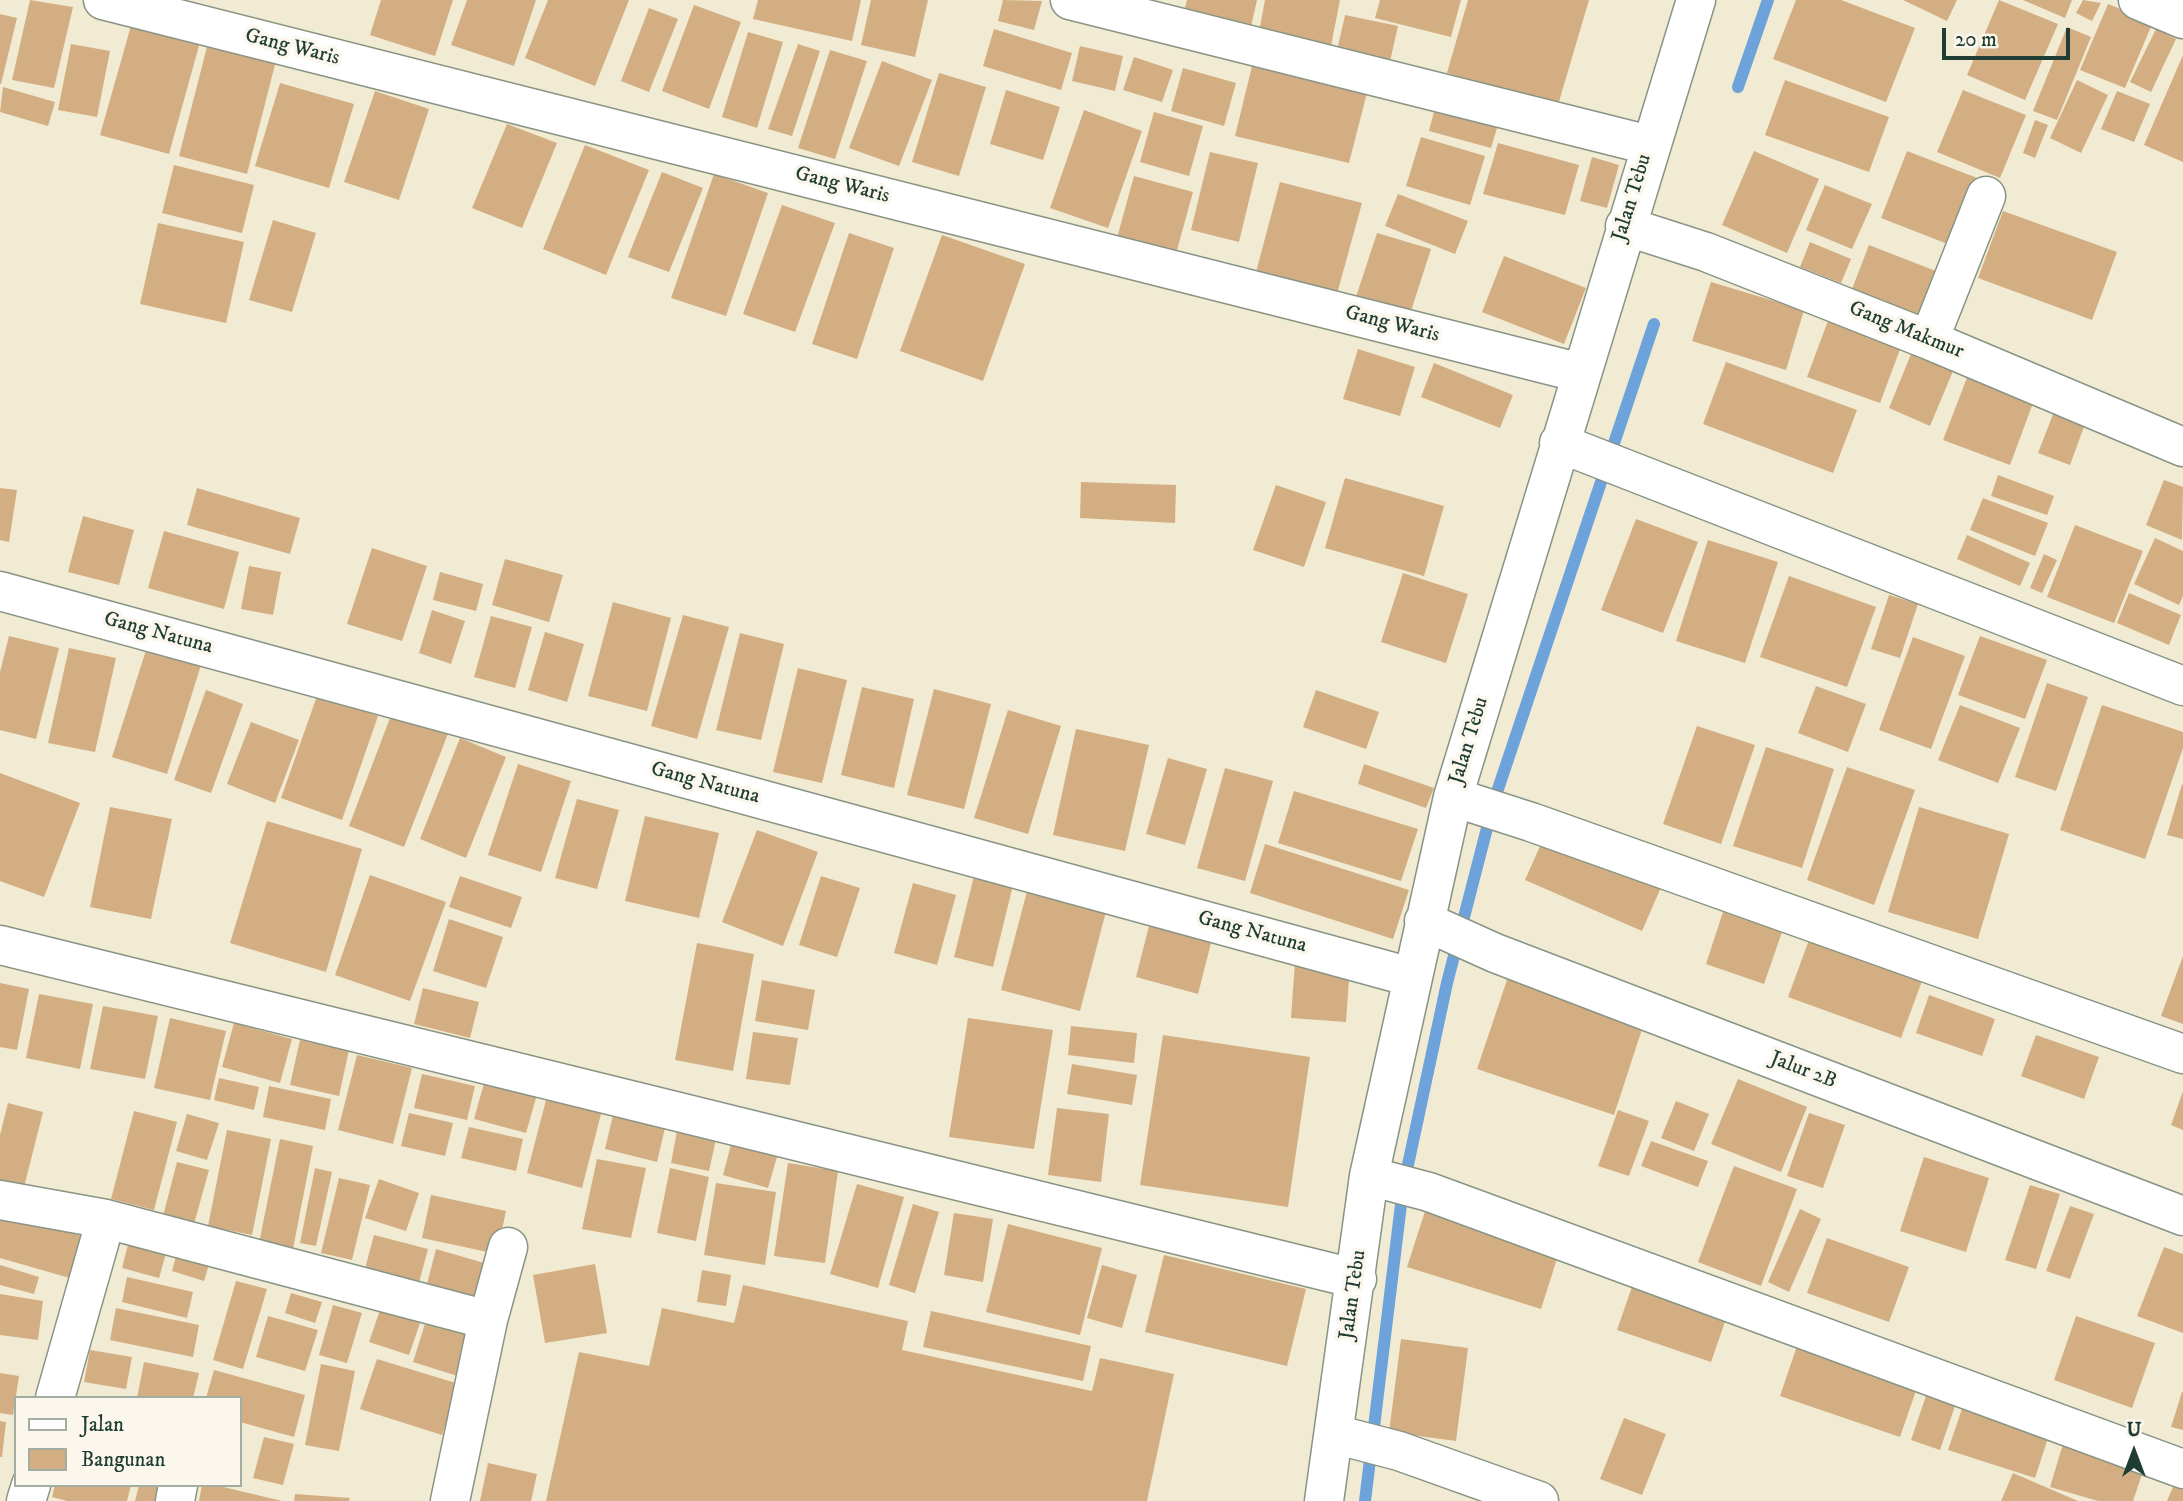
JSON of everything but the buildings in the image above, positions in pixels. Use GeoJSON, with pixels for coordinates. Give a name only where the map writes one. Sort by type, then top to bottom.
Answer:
{"type":"FeatureCollection","features":[{"type":"Feature","properties":{"kind":"street","name":"Gang Waris"},"geometry":{"type":"LineString","coordinates":[[103,0],[1581,373]]}},
{"type":"Feature","properties":{"kind":"street"},"geometry":{"type":"LineString","coordinates":[[1070,0],[1649,145]]}},
{"type":"Feature","properties":{"kind":"street","name":"Jalan Tebu"},"geometry":{"type":"LineString","coordinates":[[1324,1501],[1342,1437],[1357,1279],[1411,977],[1431,924],[1465,800],[1573,448],[1581,373],[1649,145],[1696,0]]}},
{"type":"Feature","properties":{"kind":"street"},"geometry":{"type":"LineString","coordinates":[[2138,0],[2183,19]]}},
{"type":"Feature","properties":{"kind":"street"},"geometry":{"type":"LineString","coordinates":[[1929,340],[1986,196]]}},
{"type":"Feature","properties":{"kind":"street","name":"Gang Makmur"},"geometry":{"type":"LineString","coordinates":[[1625,226],[1706,252],[1929,340],[2183,447]]}},
{"type":"Feature","properties":{"kind":"street"},"geometry":{"type":"LineString","coordinates":[[1573,448],[2183,686]]}},
{"type":"Feature","properties":{"kind":"street","name":"Gang Natuna"},"geometry":{"type":"LineString","coordinates":[[0,591],[1411,977]]}},
{"type":"Feature","properties":{"kind":"street"},"geometry":{"type":"LineString","coordinates":[[1465,800],[2183,1054]]}},
{"type":"Feature","properties":{"kind":"street","name":"Jalur 2B"},"geometry":{"type":"LineString","coordinates":[[1431,924],[1496,953],[2183,1216]]}},
{"type":"Feature","properties":{"kind":"street"},"geometry":{"type":"LineString","coordinates":[[0,945],[1357,1279]]}},
{"type":"Feature","properties":{"kind":"street"},"geometry":{"type":"LineString","coordinates":[[1377,1178],[1429,1192],[2183,1469]]}},
{"type":"Feature","properties":{"kind":"street"},"geometry":{"type":"LineString","coordinates":[[0,1200],[106,1219],[488,1320]]}},
{"type":"Feature","properties":{"kind":"street"},"geometry":{"type":"LineString","coordinates":[[56,1396],[106,1219]]}},
{"type":"Feature","properties":{"kind":"street"},"geometry":{"type":"LineString","coordinates":[[450,1501],[488,1320],[508,1247]]}},
{"type":"Feature","properties":{"kind":"street"},"geometry":{"type":"LineString","coordinates":[[1342,1437],[1399,1451],[1539,1501]]}},
{"type":"Feature","properties":{"kind":"waterway"},"geometry":{"type":"LineString","coordinates":[[1738,87],[1768,0]]}},
{"type":"Feature","properties":{"kind":"waterway"},"geometry":{"type":"LineString","coordinates":[[1365,1501],[1403,1188],[1447,983],[1494,801],[1654,324]]}}]}
